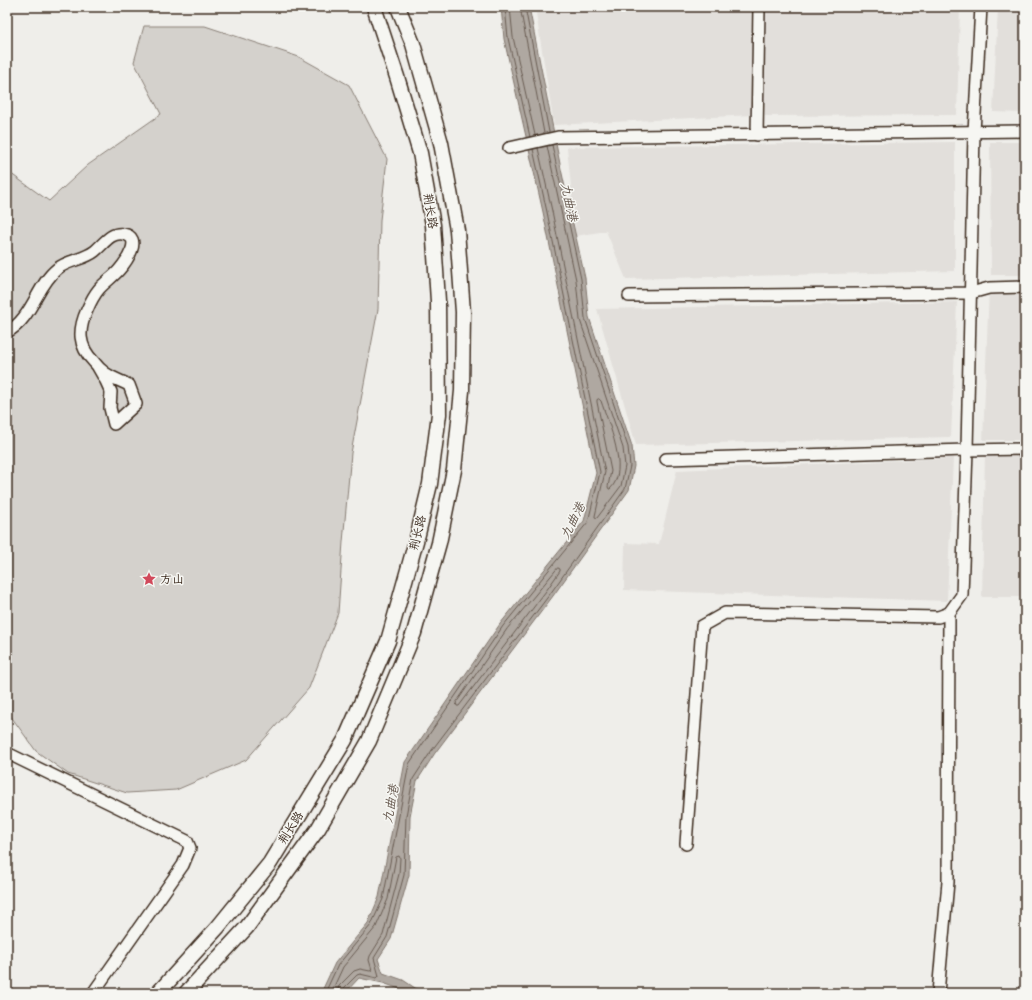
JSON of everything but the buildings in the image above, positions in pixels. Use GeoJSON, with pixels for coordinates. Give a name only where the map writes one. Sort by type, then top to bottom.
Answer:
{"type":"FeatureCollection","features":[{"type":"Feature","properties":{"kind":"main road","name":"荆长路"},"geometry":{"type":"LineString","coordinates":[[158,993],[218,927],[270,863],[345,740],[388,640],[418,534],[430,484],[439,414],[438,301],[433,225],[420,153],[374,7]]}},
{"type":"Feature","properties":{"kind":"main road","name":"荆长路"},"geometry":{"type":"LineString","coordinates":[[186,993],[246,927],[318,829],[370,741],[414,633],[439,543],[454,470],[462,391],[463,312],[457,230],[441,143],[413,44],[398,7]]}},
{"type":"Feature","properties":{"kind":"street"},"geometry":{"type":"LineString","coordinates":[[757,135],[758,7]]}},
{"type":"Feature","properties":{"kind":"street"},"geometry":{"type":"LineString","coordinates":[[686,844],[702,626],[725,613],[938,617],[949,613],[962,595],[967,450],[974,132],[981,7]]}},
{"type":"Feature","properties":{"kind":"street"},"geometry":{"type":"LineString","coordinates":[[509,148],[558,137],[1025,131]]}},
{"type":"Feature","properties":{"kind":"street"},"geometry":{"type":"LineString","coordinates":[[7,332],[19,323],[29,310],[49,277],[57,269],[64,264],[83,258],[96,251],[108,238],[113,235],[127,235],[133,244],[130,256],[99,288],[82,323],[80,336],[83,348],[88,357],[98,366],[104,372],[129,385],[136,404],[114,424],[110,408],[111,392],[98,366]]}},
{"type":"Feature","properties":{"kind":"street"},"geometry":{"type":"LineString","coordinates":[[629,296],[971,293],[989,288],[1025,287]]}},
{"type":"Feature","properties":{"kind":"street"},"geometry":{"type":"LineString","coordinates":[[666,459],[1025,449]]}},
{"type":"Feature","properties":{"kind":"street"},"geometry":{"type":"LineString","coordinates":[[938,993],[948,882],[949,613]]}},
{"type":"Feature","properties":{"kind":"street"},"geometry":{"type":"LineString","coordinates":[[7,753],[187,841],[190,848],[182,865],[93,993]]}},
{"type":"Feature","properties":{"kind":"shaded area"},"geometry":{"type":"Polygon","coordinates":[[[535,7],[752,7],[753,115],[554,125],[535,7]]]}},
{"type":"Feature","properties":{"kind":"shaded area"},"geometry":{"type":"Polygon","coordinates":[[[765,7],[960,7],[957,115],[765,116],[765,7]]]}},
{"type":"Feature","properties":{"kind":"shaded area"},"geometry":{"type":"Polygon","coordinates":[[[998,7],[1025,7],[1025,113],[993,112],[998,7]]]}},
{"type":"Feature","properties":{"kind":"shaded area"},"geometry":{"type":"Polygon","coordinates":[[[144,26],[205,26],[299,57],[349,85],[387,159],[380,220],[378,309],[351,453],[338,613],[309,688],[246,760],[176,790],[127,793],[68,774],[36,751],[7,711],[7,171],[49,201],[88,165],[161,114],[134,62],[144,26]]]}},
{"type":"Feature","properties":{"kind":"shaded area"},"geometry":{"type":"Polygon","coordinates":[[[955,142],[955,271],[626,279],[606,231],[576,236],[567,147],[955,142]]]}},
{"type":"Feature","properties":{"kind":"shaded area"},"geometry":{"type":"Polygon","coordinates":[[[990,142],[1025,142],[1025,275],[991,275],[990,142]]]}},
{"type":"Feature","properties":{"kind":"shaded area"},"geometry":{"type":"Polygon","coordinates":[[[989,288],[1025,289],[1025,440],[983,440],[989,288]]]}},
{"type":"Feature","properties":{"kind":"shaded area"},"geometry":{"type":"Polygon","coordinates":[[[957,302],[951,437],[636,445],[597,309],[957,302]]]}},
{"type":"Feature","properties":{"kind":"shaded area"},"geometry":{"type":"Polygon","coordinates":[[[985,453],[1025,455],[1025,597],[982,597],[985,453]]]}},
{"type":"Feature","properties":{"kind":"shaded area"},"geometry":{"type":"Polygon","coordinates":[[[953,458],[947,601],[624,590],[625,543],[659,544],[677,470],[953,458]]]}},
{"type":"Feature","properties":{"kind":"water"},"geometry":{"type":"Polygon","coordinates":[[[501,7],[529,7],[561,169],[585,278],[589,317],[632,446],[634,466],[629,490],[553,596],[435,753],[417,781],[410,816],[409,875],[391,939],[378,959],[383,973],[403,980],[415,988],[428,993],[411,993],[383,983],[359,978],[345,993],[321,993],[335,963],[368,923],[379,897],[405,762],[500,624],[584,521],[596,473],[543,212],[504,39],[501,7]]]}},
{"type":"Feature","properties":{"kind":"place","name":"方山"},"geometry":{"type":"Point","coordinates":[149,579]}},
{"type":"Feature","properties":{"kind":"water label","name":"九曲港"},"geometry":{"type":"Point","coordinates":[569,202]}},
{"type":"Feature","properties":{"kind":"water label","name":"九曲港"},"geometry":{"type":"Point","coordinates":[573,521]}},
{"type":"Feature","properties":{"kind":"water label","name":"九曲港"},"geometry":{"type":"Point","coordinates":[391,804]}}]}
